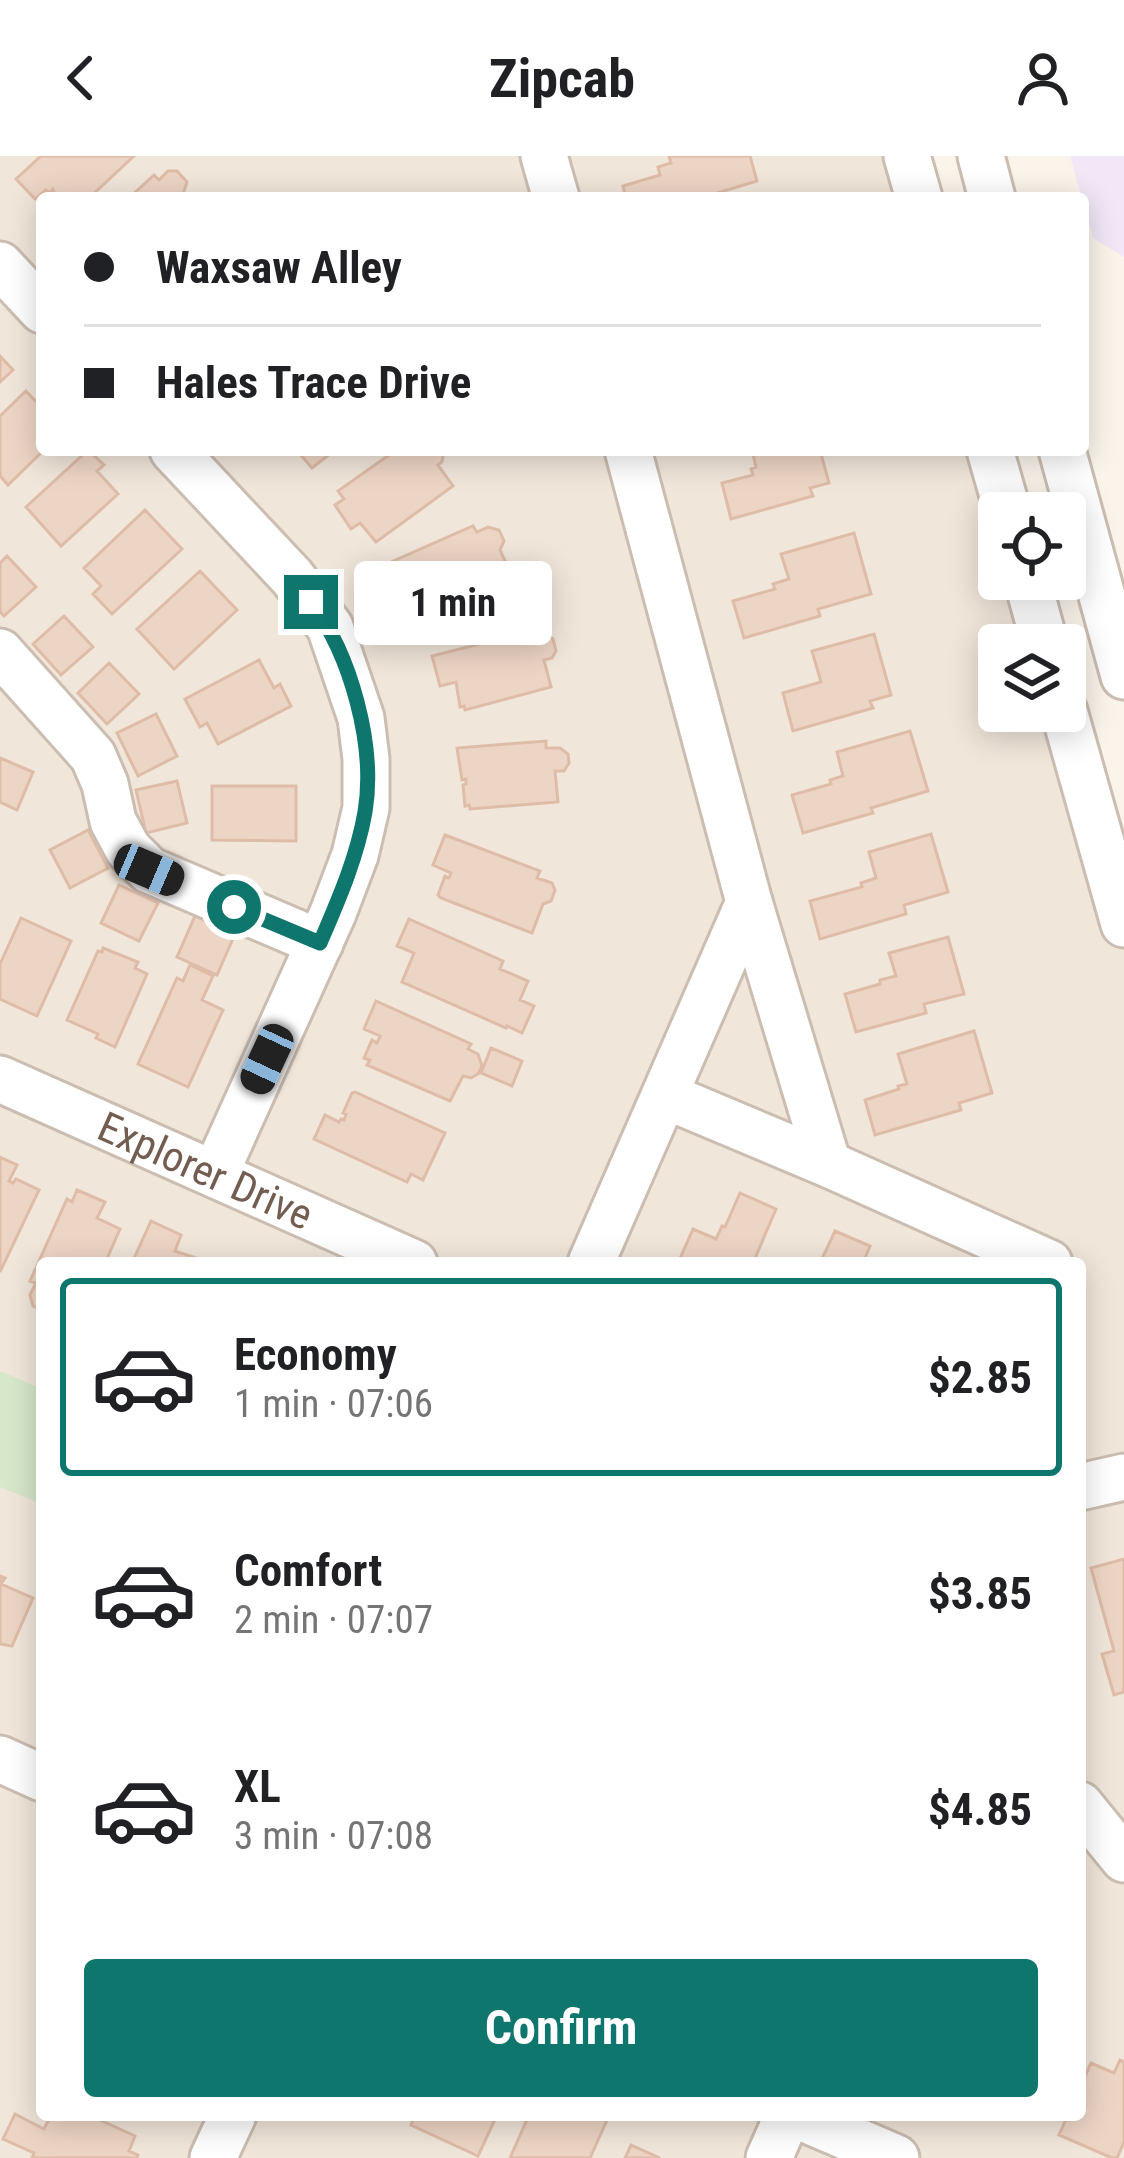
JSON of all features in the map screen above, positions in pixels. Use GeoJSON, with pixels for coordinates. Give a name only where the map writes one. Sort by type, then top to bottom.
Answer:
{"type":"FeatureCollection","features":[{"type":"Feature","properties":{"kind":"street"},"geometry":{"type":"LineString","coordinates":[[544,156],[554,192]]}},
{"type":"Feature","properties":{"kind":"street"},"geometry":{"type":"LineString","coordinates":[[907,156],[917,192]]}},
{"type":"Feature","properties":{"kind":"street"},"geometry":{"type":"LineString","coordinates":[[981,156],[990,192]]}},
{"type":"Feature","properties":{"kind":"street"},"geometry":{"type":"LineString","coordinates":[[0,265],[36,304]]}},
{"type":"Feature","properties":{"kind":"street"},"geometry":{"type":"LineString","coordinates":[[179,456],[292,577],[330,627],[361,718],[366,759],[366,808],[355,855],[215,1174]]}},
{"type":"Feature","properties":{"kind":"street"},"geometry":{"type":"LineString","coordinates":[[630,456],[749,902],[828,1164]]}},
{"type":"Feature","properties":{"kind":"street"},"geometry":{"type":"LineString","coordinates":[[992,456],[1002,492]]}},
{"type":"Feature","properties":{"kind":"street"},"geometry":{"type":"LineString","coordinates":[[1064,456],[1124,676]]}},
{"type":"Feature","properties":{"kind":"street"},"geometry":{"type":"LineString","coordinates":[[0,652],[93,756],[113,821],[128,849],[149,870],[320,943]]}},
{"type":"Feature","properties":{"kind":"street"},"geometry":{"type":"LineString","coordinates":[[1070,732],[1124,924]]}},
{"type":"Feature","properties":{"kind":"street"},"geometry":{"type":"LineString","coordinates":[[594,1257],[749,902]]}},
{"type":"Feature","properties":{"kind":"street","name":"Explorer Drive"},"geometry":{"type":"LineString","coordinates":[[0,1079],[401,1257]]}},
{"type":"Feature","properties":{"kind":"street"},"geometry":{"type":"LineString","coordinates":[[666,1096],[1036,1257]]}},
{"type":"Feature","properties":{"kind":"street"},"geometry":{"type":"LineString","coordinates":[[1086,1486],[1124,1477]]}},
{"type":"Feature","properties":{"kind":"street"},"geometry":{"type":"LineString","coordinates":[[0,1760],[36,1775]]}},
{"type":"Feature","properties":{"kind":"street"},"geometry":{"type":"LineString","coordinates":[[1086,1812],[1124,1859]]}},
{"type":"Feature","properties":{"kind":"street"},"geometry":{"type":"LineString","coordinates":[[213,2158],[229,2121]]}},
{"type":"Feature","properties":{"kind":"street"},"geometry":{"type":"LineString","coordinates":[[769,2158],[789,2121]]}},
{"type":"Feature","properties":{"kind":"street"},"geometry":{"type":"LineString","coordinates":[[807,2121],[896,2158]]}},
{"type":"Feature","properties":{"kind":"shaded area"},"geometry":{"type":"Polygon","coordinates":[[[0,156],[907,156],[917,192],[36,192],[36,456],[991,456],[996,492],[978,492],[978,600],[1033,600],[1039,624],[978,624],[978,732],[1070,732],[1124,924],[1124,2158],[0,2158],[0,156]]]}},
{"type":"Feature","properties":{"kind":"shaded area"},"geometry":{"type":"Polygon","coordinates":[[[1070,156],[1124,156],[1124,257],[1093,238],[1089,192],[1080,192],[1070,156]]]}},
{"type":"Feature","properties":{"kind":"green space"},"geometry":{"type":"Polygon","coordinates":[[[0,1371],[36,1386],[36,1502],[0,1487],[0,1371]]]}},
{"type":"Feature","properties":{"kind":"building"},"geometry":{"type":"Polygon","coordinates":[[[41,156],[134,156],[95,192],[53,189],[36,192],[35,199],[16,179],[41,156]]]}},
{"type":"Feature","properties":{"kind":"building"},"geometry":{"type":"Polygon","coordinates":[[[669,156],[750,156],[757,181],[721,192],[624,192],[623,186],[660,175],[658,167],[671,163],[669,156]]]}},
{"type":"Feature","properties":{"kind":"building"},"geometry":{"type":"Polygon","coordinates":[[[168,171],[177,171],[187,182],[184,192],[136,192],[154,175],[159,180],[168,171]]]}},
{"type":"Feature","properties":{"kind":"building"},"geometry":{"type":"Polygon","coordinates":[[[0,356],[13,370],[0,382],[0,356]]]}},
{"type":"Feature","properties":{"kind":"building"},"geometry":{"type":"Polygon","coordinates":[[[26,391],[36,402],[38,456],[8,485],[0,476],[0,416],[26,391]]]}},
{"type":"Feature","properties":{"kind":"building"},"geometry":{"type":"Polygon","coordinates":[[[81,456],[94,456],[104,465],[97,471],[118,494],[61,546],[26,507],[81,456]]]}},
{"type":"Feature","properties":{"kind":"building"},"geometry":{"type":"Polygon","coordinates":[[[302,456],[327,456],[312,468],[302,456]]]}},
{"type":"Feature","properties":{"kind":"building"},"geometry":{"type":"Polygon","coordinates":[[[388,456],[443,456],[438,465],[453,486],[376,542],[360,523],[351,529],[335,505],[344,499],[338,491],[388,456]]]}},
{"type":"Feature","properties":{"kind":"building"},"geometry":{"type":"Polygon","coordinates":[[[753,456],[822,456],[829,483],[810,488],[813,496],[731,519],[722,483],[753,475],[751,469],[756,467],[753,456]]]}},
{"type":"Feature","properties":{"kind":"building"},"geometry":{"type":"Polygon","coordinates":[[[145,510],[182,549],[112,614],[93,594],[101,586],[84,568],[145,510]]]}},
{"type":"Feature","properties":{"kind":"building"},"geometry":{"type":"Polygon","coordinates":[[[473,526],[477,532],[488,527],[499,530],[504,541],[500,550],[512,576],[423,617],[415,600],[404,605],[393,578],[401,575],[391,562],[473,526]]]}},
{"type":"Feature","properties":{"kind":"building"},"geometry":{"type":"Polygon","coordinates":[[[854,533],[871,594],[818,609],[820,616],[744,638],[733,601],[775,589],[773,584],[789,579],[781,554],[854,533]]]}},
{"type":"Feature","properties":{"kind":"building"},"geometry":{"type":"Polygon","coordinates":[[[7,556],[36,587],[4,616],[0,612],[0,563],[7,556]]]}},
{"type":"Feature","properties":{"kind":"building"},"geometry":{"type":"Polygon","coordinates":[[[200,571],[237,610],[174,669],[137,629],[200,571]]]}},
{"type":"Feature","properties":{"kind":"building"},"geometry":{"type":"Polygon","coordinates":[[[64,616],[93,647],[61,675],[33,644],[64,616]]]}},
{"type":"Feature","properties":{"kind":"building"},"geometry":{"type":"Polygon","coordinates":[[[530,631],[532,638],[546,634],[553,639],[556,651],[544,660],[551,687],[465,710],[460,707],[456,682],[440,686],[432,656],[530,631]]]}},
{"type":"Feature","properties":{"kind":"building"},"geometry":{"type":"Polygon","coordinates":[[[874,634],[891,695],[870,701],[873,708],[793,731],[783,693],[821,682],[812,651],[874,634]]]}},
{"type":"Feature","properties":{"kind":"building"},"geometry":{"type":"Polygon","coordinates":[[[259,660],[274,688],[280,684],[291,706],[218,744],[207,723],[200,727],[185,699],[259,660]]]}},
{"type":"Feature","properties":{"kind":"building"},"geometry":{"type":"Polygon","coordinates":[[[109,663],[139,694],[107,724],[78,693],[109,663]]]}},
{"type":"Feature","properties":{"kind":"building"},"geometry":{"type":"Polygon","coordinates":[[[156,714],[177,756],[138,776],[117,733],[156,714]]]}},
{"type":"Feature","properties":{"kind":"building"},"geometry":{"type":"Polygon","coordinates":[[[910,731],[928,791],[803,833],[792,795],[843,776],[837,752],[910,731]]]}},
{"type":"Feature","properties":{"kind":"building"},"geometry":{"type":"Polygon","coordinates":[[[546,741],[546,748],[560,748],[568,754],[564,771],[555,771],[558,802],[465,806],[466,779],[462,780],[457,748],[546,741]]]}},
{"type":"Feature","properties":{"kind":"building"},"geometry":{"type":"Polygon","coordinates":[[[0,758],[33,772],[17,810],[0,802],[0,758]]]}},
{"type":"Feature","properties":{"kind":"building"},"geometry":{"type":"Polygon","coordinates":[[[177,781],[187,823],[146,833],[136,790],[177,781]]]}},
{"type":"Feature","properties":{"kind":"building"},"geometry":{"type":"Polygon","coordinates":[[[212,786],[296,786],[296,841],[212,840],[212,786]]]}},
{"type":"Feature","properties":{"kind":"building"},"geometry":{"type":"Polygon","coordinates":[[[88,830],[108,868],[70,888],[50,850],[88,830]]]}},
{"type":"Feature","properties":{"kind":"building"},"geometry":{"type":"Polygon","coordinates":[[[931,834],[948,892],[904,905],[906,914],[820,939],[810,901],[862,887],[861,883],[876,878],[869,852],[931,834]]]}},
{"type":"Feature","properties":{"kind":"building"},"geometry":{"type":"Polygon","coordinates":[[[445,835],[540,871],[537,878],[552,883],[551,901],[543,904],[532,933],[438,895],[445,876],[451,873],[433,865],[445,835]]]}},
{"type":"Feature","properties":{"kind":"building"},"geometry":{"type":"Polygon","coordinates":[[[119,885],[158,903],[139,941],[101,923],[119,885]]]}},
{"type":"Feature","properties":{"kind":"building"},"geometry":{"type":"Polygon","coordinates":[[[195,916],[235,934],[217,975],[177,957],[195,916]]]}},
{"type":"Feature","properties":{"kind":"building"},"geometry":{"type":"Polygon","coordinates":[[[21,918],[71,941],[37,1016],[0,999],[0,964],[21,918]]]}},
{"type":"Feature","properties":{"kind":"building"},"geometry":{"type":"Polygon","coordinates":[[[409,919],[503,961],[500,969],[528,981],[520,1000],[534,1006],[522,1033],[402,982],[414,953],[397,946],[409,919]]]}},
{"type":"Feature","properties":{"kind":"building"},"geometry":{"type":"Polygon","coordinates":[[[948,937],[964,994],[924,1004],[926,1013],[856,1032],[845,994],[896,976],[889,953],[948,937]]]}},
{"type":"Feature","properties":{"kind":"building"},"geometry":{"type":"Polygon","coordinates":[[[103,948],[138,962],[135,968],[147,974],[115,1047],[67,1020],[103,948]]]}},
{"type":"Feature","properties":{"kind":"building"},"geometry":{"type":"Polygon","coordinates":[[[190,965],[213,976],[202,1000],[223,1010],[188,1087],[138,1064],[177,978],[183,981],[190,965]]]}},
{"type":"Feature","properties":{"kind":"building"},"geometry":{"type":"Polygon","coordinates":[[[376,1001],[471,1044],[468,1049],[478,1054],[482,1066],[478,1074],[463,1076],[450,1101],[367,1065],[370,1060],[364,1058],[372,1040],[377,1043],[380,1036],[364,1029],[376,1001]]]}},
{"type":"Feature","properties":{"kind":"building"},"geometry":{"type":"Polygon","coordinates":[[[974,1031],[992,1093],[959,1103],[961,1110],[875,1135],[865,1100],[907,1084],[898,1054],[974,1031]]]}},
{"type":"Feature","properties":{"kind":"building"},"geometry":{"type":"Polygon","coordinates":[[[491,1048],[522,1061],[512,1086],[481,1073],[491,1048]]]}},
{"type":"Feature","properties":{"kind":"building"},"geometry":{"type":"Polygon","coordinates":[[[355,1092],[445,1133],[423,1180],[411,1174],[407,1182],[314,1139],[325,1115],[344,1120],[355,1092]]]}},
{"type":"Feature","properties":{"kind":"building"},"geometry":{"type":"Polygon","coordinates":[[[0,1157],[17,1165],[9,1181],[16,1179],[39,1190],[0,1272],[0,1157]]]}},
{"type":"Feature","properties":{"kind":"building"},"geometry":{"type":"Polygon","coordinates":[[[77,1190],[105,1202],[97,1218],[120,1229],[108,1257],[41,1257],[67,1199],[72,1202],[77,1190]]]}},
{"type":"Feature","properties":{"kind":"building"},"geometry":{"type":"Polygon","coordinates":[[[740,1193],[776,1209],[756,1257],[681,1257],[693,1229],[716,1239],[740,1193]]]}},
{"type":"Feature","properties":{"kind":"building"},"geometry":{"type":"Polygon","coordinates":[[[151,1221],[181,1235],[175,1251],[193,1257],[135,1257],[151,1221]]]}},
{"type":"Feature","properties":{"kind":"building"},"geometry":{"type":"Polygon","coordinates":[[[835,1231],[870,1246],[865,1257],[823,1257],[835,1231]]]}},
{"type":"Feature","properties":{"kind":"building"},"geometry":{"type":"Polygon","coordinates":[[[1124,1559],[1124,1692],[1114,1695],[1102,1654],[1114,1651],[1091,1568],[1124,1559]]]}},
{"type":"Feature","properties":{"kind":"building"},"geometry":{"type":"Polygon","coordinates":[[[0,1576],[5,1578],[1,1584],[33,1598],[12,1646],[0,1644],[0,1576]]]}},
{"type":"Feature","properties":{"kind":"building"},"geometry":{"type":"Polygon","coordinates":[[[1120,2060],[1124,2062],[1124,2142],[1117,2158],[1059,2135],[1065,2121],[1086,2121],[1086,2074],[1091,2063],[1114,2073],[1120,2060]]]}},
{"type":"Feature","properties":{"kind":"building"},"geometry":{"type":"Polygon","coordinates":[[[15,2114],[44,2129],[48,2121],[102,2121],[135,2136],[129,2151],[138,2155],[32,2158],[34,2153],[3,2139],[15,2114]]]}},
{"type":"Feature","properties":{"kind":"building"},"geometry":{"type":"Polygon","coordinates":[[[413,2121],[494,2121],[478,2156],[411,2125],[413,2121]]]}},
{"type":"Feature","properties":{"kind":"building"},"geometry":{"type":"Polygon","coordinates":[[[526,2121],[607,2121],[590,2158],[510,2158],[526,2121]]]}},
{"type":"Feature","properties":{"kind":"building"},"geometry":{"type":"Polygon","coordinates":[[[631,2145],[660,2158],[625,2158],[631,2145]]]}},
{"type":"Feature","properties":{"kind":"route"},"geometry":{"type":"LineString","coordinates":[[234,907],[320,943],[355,855],[366,808],[361,718],[330,627],[311,602]]}}]}
